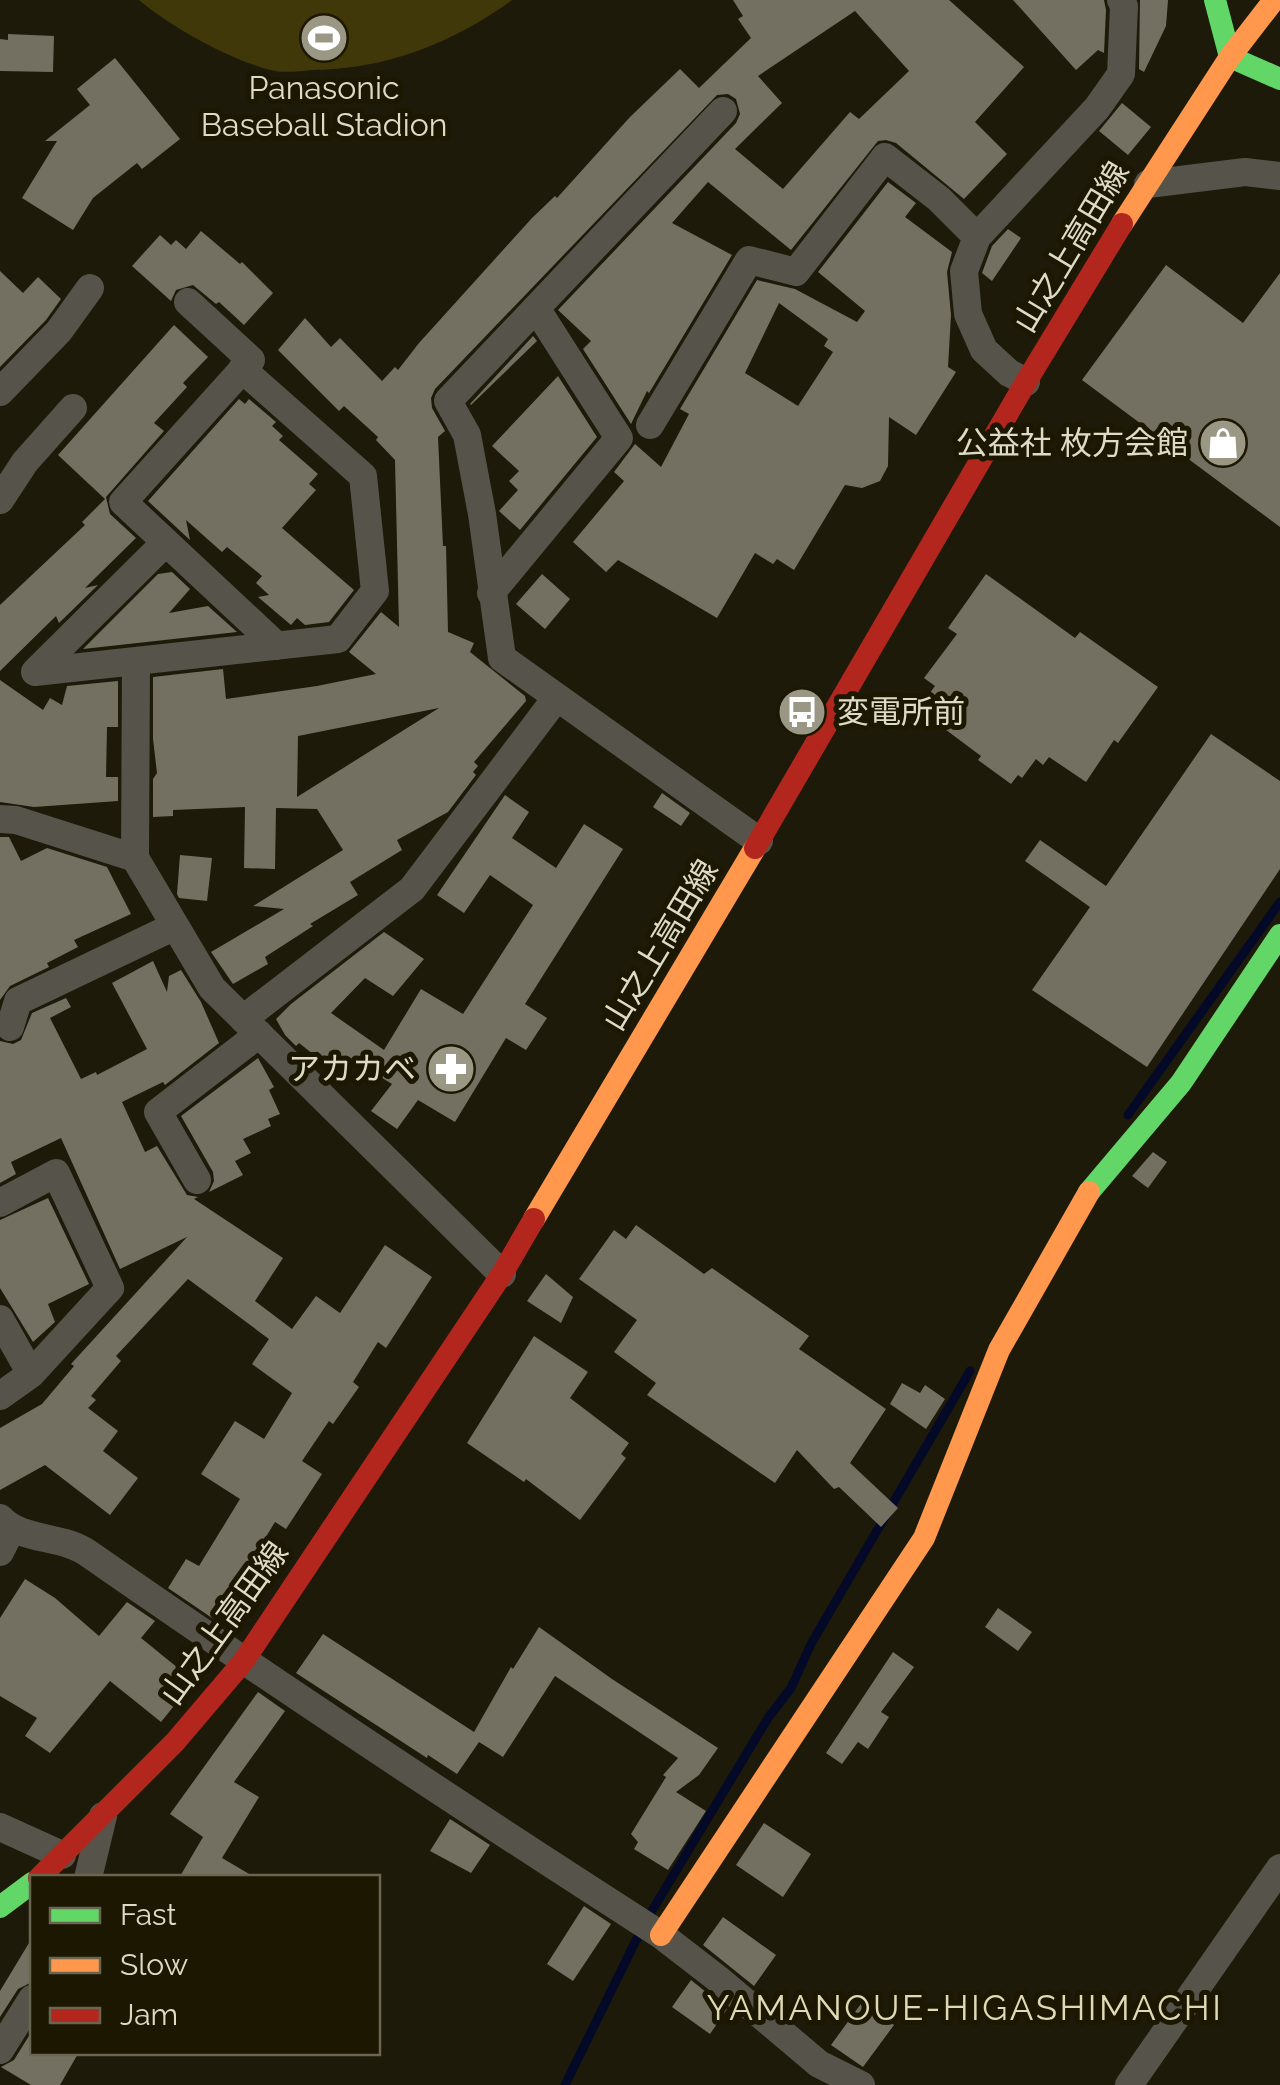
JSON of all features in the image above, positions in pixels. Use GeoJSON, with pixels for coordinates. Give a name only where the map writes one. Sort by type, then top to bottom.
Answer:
{"type":"FeatureCollection","features":[{"type":"Feature","properties":{"kind":"main road"},"geometry":{"type":"LineString","coordinates":[[1215,0],[1230,57],[1280,79]]}},
{"type":"Feature","properties":{"kind":"main road","name":"山之上高田線"},"geometry":{"type":"LineString","coordinates":[[41,1875],[175,1742],[243,1662],[502,1274],[760,842],[1026,382],[1230,57],[1274,0]]}},
{"type":"Feature","properties":{"kind":"main road"},"geometry":{"type":"LineString","coordinates":[[661,1935],[924,1538],[998,1350],[1091,1188],[1180,1083],[1280,935]]}},
{"type":"Feature","properties":{"kind":"main road"},"geometry":{"type":"LineString","coordinates":[[0,1907],[30,1884]]}},
{"type":"Feature","properties":{"kind":"street"},"geometry":{"type":"LineString","coordinates":[[1026,382],[1009,373],[984,350],[968,314],[964,270],[977,237],[1098,108],[1122,74],[1121,0]]}},
{"type":"Feature","properties":{"kind":"street"},"geometry":{"type":"LineString","coordinates":[[723,111],[448,401],[467,435],[502,658],[760,842]]}},
{"type":"Feature","properties":{"kind":"street"},"geometry":{"type":"LineString","coordinates":[[650,425],[749,260],[796,272],[885,157],[939,199],[977,237]]}},
{"type":"Feature","properties":{"kind":"street"},"geometry":{"type":"LineString","coordinates":[[1148,184],[1245,172],[1280,176]]}},
{"type":"Feature","properties":{"kind":"street"},"geometry":{"type":"LineString","coordinates":[[0,392],[59,331],[90,288]]}},
{"type":"Feature","properties":{"kind":"street"},"geometry":{"type":"LineString","coordinates":[[188,302],[251,360],[123,502],[277,646]]}},
{"type":"Feature","properties":{"kind":"street"},"geometry":{"type":"LineString","coordinates":[[492,594],[619,438],[536,308]]}},
{"type":"Feature","properties":{"kind":"street"},"geometry":{"type":"LineString","coordinates":[[166,542],[35,672],[338,639],[375,591],[363,476],[242,369]]}},
{"type":"Feature","properties":{"kind":"street"},"geometry":{"type":"LineString","coordinates":[[0,500],[25,462],[72,408]]}},
{"type":"Feature","properties":{"kind":"street"},"geometry":{"type":"LineString","coordinates":[[136,661],[135,858],[212,988],[502,1274]]}},
{"type":"Feature","properties":{"kind":"street"},"geometry":{"type":"LineString","coordinates":[[197,1180],[158,1112],[412,889],[557,697]]}},
{"type":"Feature","properties":{"kind":"street"},"geometry":{"type":"LineString","coordinates":[[0,819],[16,820],[135,858]]}},
{"type":"Feature","properties":{"kind":"street"},"geometry":{"type":"LineString","coordinates":[[10,1028],[18,1001],[175,926]]}},
{"type":"Feature","properties":{"kind":"street"},"geometry":{"type":"LineString","coordinates":[[0,1203],[56,1173],[110,1288],[31,1374],[0,1396]]}},
{"type":"Feature","properties":{"kind":"street"},"geometry":{"type":"LineString","coordinates":[[0,1319],[31,1374]]}},
{"type":"Feature","properties":{"kind":"street"},"geometry":{"type":"LineString","coordinates":[[4,1533],[73,1542],[243,1662],[661,1935],[818,2064],[860,2085]]}},
{"type":"Feature","properties":{"kind":"street"},"geometry":{"type":"LineString","coordinates":[[89,1875],[103,1816]]}},
{"type":"Feature","properties":{"kind":"street"},"geometry":{"type":"LineString","coordinates":[[0,1827],[62,1855]]}},
{"type":"Feature","properties":{"kind":"street"},"geometry":{"type":"LineString","coordinates":[[1130,2085],[1280,1868]]}},
{"type":"Feature","properties":{"kind":"street"},"geometry":{"type":"LineString","coordinates":[[0,2050],[30,2002]]}},
{"type":"Feature","properties":{"kind":"shaded area","name":"Panasonic Baseball Stadion"},"geometry":{"type":"Polygon","coordinates":[[[139,0],[512,0],[443,41],[393,59],[284,72],[222,52],[139,0]]]}},
{"type":"Feature","properties":{"kind":"building"},"geometry":{"type":"Polygon","coordinates":[[[733,0],[949,0],[1024,67],[975,122],[1007,154],[964,199],[896,143],[878,141],[791,250],[708,182],[672,223],[732,255],[647,391],[631,424],[583,349],[591,341],[558,310],[736,123],[740,114],[736,99],[728,94],[717,95],[435,389],[432,408],[445,431],[438,437],[448,632],[474,643],[470,652],[525,696],[526,701],[474,762],[478,766],[473,772],[476,775],[448,812],[397,840],[402,850],[350,882],[358,895],[310,924],[313,926],[265,957],[268,964],[233,984],[211,952],[284,909],[253,906],[343,850],[317,809],[276,808],[275,869],[244,868],[245,807],[173,810],[173,816],[153,817],[153,779],[157,773],[153,677],[223,669],[226,699],[317,686],[376,674],[349,652],[381,612],[399,627],[395,460],[376,440],[378,437],[344,406],[339,411],[278,350],[305,318],[331,347],[340,338],[382,381],[395,367],[398,370],[532,218],[557,198],[630,117],[680,69],[699,88],[751,38],[738,19],[743,16],[733,0]],[[855,11],[758,76],[782,103],[735,149],[783,189],[850,112],[859,119],[909,71],[855,11]],[[439,708],[298,736],[297,797],[439,708]]]}},
{"type":"Feature","properties":{"kind":"building"},"geometry":{"type":"Polygon","coordinates":[[[1013,0],[1104,0],[1104,53],[1098,50],[1076,70],[1013,0]]]}},
{"type":"Feature","properties":{"kind":"building"},"geometry":{"type":"Polygon","coordinates":[[[1140,0],[1168,0],[1166,26],[1144,72],[1139,69],[1140,0]]]}},
{"type":"Feature","properties":{"kind":"building"},"geometry":{"type":"Polygon","coordinates":[[[8,34],[54,36],[53,72],[0,71],[0,39],[8,40],[8,34]]]}},
{"type":"Feature","properties":{"kind":"building"},"geometry":{"type":"Polygon","coordinates":[[[115,58],[180,139],[142,169],[137,163],[93,198],[73,230],[22,198],[57,141],[45,141],[90,105],[77,89],[115,58]]]}},
{"type":"Feature","properties":{"kind":"building"},"geometry":{"type":"Polygon","coordinates":[[[1122,103],[1151,127],[1128,155],[1099,131],[1122,103]]]}},
{"type":"Feature","properties":{"kind":"building"},"geometry":{"type":"Polygon","coordinates":[[[888,182],[916,203],[905,217],[952,252],[947,272],[951,315],[948,367],[956,372],[916,435],[889,417],[888,466],[880,481],[862,488],[845,485],[794,570],[777,559],[773,564],[755,553],[717,618],[618,560],[606,572],[573,542],[624,481],[614,472],[635,444],[661,467],[689,414],[680,409],[757,280],[795,289],[857,322],[865,311],[818,272],[888,182]],[[779,303],[745,373],[798,406],[833,352],[824,346],[828,339],[779,303]]]}},
{"type":"Feature","properties":{"kind":"building"},"geometry":{"type":"Polygon","coordinates":[[[1008,229],[1021,238],[992,281],[982,273],[992,246],[1008,229]]]}},
{"type":"Feature","properties":{"kind":"building"},"geometry":{"type":"Polygon","coordinates":[[[201,231],[242,262],[273,293],[244,325],[193,285],[176,290],[171,301],[132,266],[160,235],[171,245],[176,240],[186,249],[201,231]]]}},
{"type":"Feature","properties":{"kind":"building","name":"公益社 枚方会館"},"geometry":{"type":"Polygon","coordinates":[[[1166,265],[1243,323],[1280,273],[1280,527],[1082,380],[1166,265]]]}},
{"type":"Feature","properties":{"kind":"building"},"geometry":{"type":"Polygon","coordinates":[[[0,271],[23,293],[38,277],[61,299],[0,367],[0,271]]]}},
{"type":"Feature","properties":{"kind":"building"},"geometry":{"type":"Polygon","coordinates":[[[174,325],[208,357],[154,423],[164,431],[106,497],[110,514],[136,538],[85,588],[98,585],[59,623],[56,616],[0,671],[0,605],[85,525],[82,522],[105,499],[58,455],[174,325]]]}},
{"type":"Feature","properties":{"kind":"building"},"geometry":{"type":"Polygon","coordinates":[[[533,336],[537,341],[471,405],[470,404],[533,336]]]}},
{"type":"Feature","properties":{"kind":"building"},"geometry":{"type":"Polygon","coordinates":[[[558,376],[597,437],[520,530],[499,511],[518,490],[509,481],[519,471],[492,446],[558,376]]]}},
{"type":"Feature","properties":{"kind":"building"},"geometry":{"type":"Polygon","coordinates":[[[239,399],[245,404],[249,399],[276,422],[272,426],[283,436],[279,440],[318,474],[309,484],[316,490],[282,528],[354,590],[329,622],[305,625],[297,618],[291,625],[258,597],[269,595],[256,583],[262,576],[227,547],[222,552],[186,520],[190,540],[148,501],[239,399]]]}},
{"type":"Feature","properties":{"kind":"building"},"geometry":{"type":"Polygon","coordinates":[[[172,572],[190,589],[169,613],[208,606],[237,632],[83,649],[158,574],[172,572]]]}},
{"type":"Feature","properties":{"kind":"building"},"geometry":{"type":"Polygon","coordinates":[[[542,574],[570,599],[545,629],[516,604],[542,574]]]}},
{"type":"Feature","properties":{"kind":"building"},"geometry":{"type":"Polygon","coordinates":[[[986,574],[1075,638],[1080,632],[1158,687],[1118,743],[1114,740],[1086,782],[1049,757],[1043,765],[1036,759],[1022,778],[1018,775],[1011,784],[918,709],[935,686],[924,678],[957,634],[948,628],[986,574]]]}},
{"type":"Feature","properties":{"kind":"building"},"geometry":{"type":"Polygon","coordinates":[[[0,680],[43,710],[50,698],[62,705],[67,686],[118,681],[118,727],[107,727],[106,777],[118,777],[118,801],[34,807],[0,802],[0,680]]]}},
{"type":"Feature","properties":{"kind":"building"},"geometry":{"type":"Polygon","coordinates":[[[1211,734],[1280,781],[1280,869],[1147,1067],[1032,990],[1090,907],[1025,861],[1040,840],[1106,886],[1211,734]]]}},
{"type":"Feature","properties":{"kind":"building"},"geometry":{"type":"Polygon","coordinates":[[[662,793],[690,813],[681,826],[653,807],[662,793]]]}},
{"type":"Feature","properties":{"kind":"building"},"geometry":{"type":"Polygon","coordinates":[[[505,795],[529,812],[512,838],[556,868],[584,824],[623,849],[525,1004],[547,1018],[526,1050],[506,1038],[455,1122],[418,1100],[397,1129],[371,1111],[392,1084],[349,1058],[337,1073],[299,1043],[296,1046],[276,1019],[384,932],[424,959],[393,996],[365,978],[331,1013],[384,1050],[421,989],[463,1014],[533,905],[490,875],[464,913],[437,895],[505,795]]]}},
{"type":"Feature","properties":{"kind":"building"},"geometry":{"type":"Polygon","coordinates":[[[0,837],[9,837],[21,861],[47,848],[107,867],[131,914],[74,940],[78,947],[10,986],[0,1000],[0,837]]]}},
{"type":"Feature","properties":{"kind":"building"},"geometry":{"type":"Polygon","coordinates":[[[180,855],[212,858],[207,901],[179,898],[180,855]]]}},
{"type":"Feature","properties":{"kind":"building"},"geometry":{"type":"Polygon","coordinates":[[[153,961],[167,992],[169,976],[181,970],[219,1043],[165,1085],[163,1082],[122,1102],[145,1152],[157,1146],[187,1195],[198,1197],[194,1199],[283,1258],[255,1301],[292,1329],[316,1296],[340,1313],[385,1245],[432,1277],[386,1348],[378,1342],[353,1382],[359,1387],[333,1424],[329,1421],[302,1461],[322,1474],[286,1529],[275,1522],[215,1620],[168,1588],[186,1559],[199,1566],[240,1499],[201,1474],[235,1421],[264,1439],[292,1393],[252,1364],[269,1339],[188,1279],[116,1356],[121,1361],[91,1396],[96,1400],[88,1408],[118,1431],[103,1451],[138,1478],[110,1515],[45,1465],[0,1490],[0,1428],[42,1404],[74,1366],[71,1364],[187,1237],[120,1269],[61,1138],[11,1162],[16,1174],[0,1183],[0,1041],[13,1044],[21,1040],[32,1013],[66,998],[71,1007],[50,1018],[81,1079],[147,1049],[112,983],[153,961]]]}},
{"type":"Feature","properties":{"kind":"building"},"geometry":{"type":"Polygon","coordinates":[[[258,1058],[274,1087],[269,1090],[280,1114],[268,1119],[271,1126],[243,1139],[251,1153],[235,1161],[243,1175],[209,1192],[213,1172],[181,1116],[258,1058]]]}},
{"type":"Feature","properties":{"kind":"building"},"geometry":{"type":"Polygon","coordinates":[[[1153,1152],[1167,1162],[1148,1188],[1132,1176],[1153,1152]]]}},
{"type":"Feature","properties":{"kind":"building"},"geometry":{"type":"Polygon","coordinates":[[[48,1198],[89,1284],[48,1304],[55,1322],[33,1342],[0,1288],[0,1220],[48,1198]]]}},
{"type":"Feature","properties":{"kind":"building"},"geometry":{"type":"Polygon","coordinates":[[[636,1225],[704,1274],[712,1268],[809,1336],[799,1349],[886,1409],[850,1463],[898,1508],[881,1527],[839,1487],[834,1489],[797,1450],[775,1483],[647,1395],[656,1383],[614,1352],[637,1320],[579,1279],[614,1230],[626,1239],[636,1225]]]}},
{"type":"Feature","properties":{"kind":"building"},"geometry":{"type":"Polygon","coordinates":[[[546,1274],[573,1297],[561,1323],[527,1301],[546,1274]]]}},
{"type":"Feature","properties":{"kind":"building"},"geometry":{"type":"Polygon","coordinates":[[[534,1336],[588,1372],[570,1398],[629,1443],[621,1454],[626,1458],[580,1520],[526,1479],[524,1482],[467,1443],[534,1336]]]}},
{"type":"Feature","properties":{"kind":"building"},"geometry":{"type":"Polygon","coordinates":[[[902,1383],[920,1393],[925,1385],[945,1399],[926,1429],[890,1404],[902,1383]]]}},
{"type":"Feature","properties":{"kind":"building"},"geometry":{"type":"Polygon","coordinates":[[[25,1579],[55,1598],[99,1636],[127,1602],[155,1621],[141,1638],[194,1681],[161,1722],[110,1681],[50,1753],[25,1736],[37,1718],[0,1696],[0,1618],[25,1579]]]}},
{"type":"Feature","properties":{"kind":"building"},"geometry":{"type":"Polygon","coordinates":[[[998,1608],[1032,1632],[1018,1651],[985,1627],[998,1608]]]}},
{"type":"Feature","properties":{"kind":"building"},"geometry":{"type":"Polygon","coordinates":[[[539,1627],[718,1748],[699,1775],[676,1792],[706,1811],[668,1870],[634,1849],[638,1842],[631,1834],[666,1777],[663,1775],[678,1758],[555,1676],[503,1757],[479,1742],[457,1774],[296,1673],[323,1634],[474,1732],[539,1627]]]}},
{"type":"Feature","properties":{"kind":"building"},"geometry":{"type":"Polygon","coordinates":[[[893,1652],[914,1667],[881,1712],[889,1717],[868,1749],[858,1742],[842,1764],[826,1753],[893,1652]]]}},
{"type":"Feature","properties":{"kind":"building"},"geometry":{"type":"Polygon","coordinates":[[[258,1692],[285,1711],[234,1782],[259,1797],[222,1858],[251,1875],[181,1875],[203,1837],[170,1814],[258,1692]]]}},
{"type":"Feature","properties":{"kind":"building"},"geometry":{"type":"Polygon","coordinates":[[[450,1819],[490,1845],[471,1873],[430,1851],[450,1819]]]}},
{"type":"Feature","properties":{"kind":"building"},"geometry":{"type":"Polygon","coordinates":[[[764,1823],[811,1854],[783,1897],[736,1865],[764,1823]]]}},
{"type":"Feature","properties":{"kind":"building"},"geometry":{"type":"Polygon","coordinates":[[[584,1906],[611,1924],[573,1981],[547,1964],[584,1906]]]}},
{"type":"Feature","properties":{"kind":"building"},"geometry":{"type":"Polygon","coordinates":[[[723,1917],[776,1955],[754,1986],[703,1945],[723,1917]]]}},
{"type":"Feature","properties":{"kind":"building"},"geometry":{"type":"Polygon","coordinates":[[[30,1941],[30,1983],[18,1989],[0,2017],[0,1991],[30,1941]]]}},
{"type":"Feature","properties":{"kind":"building"},"geometry":{"type":"Polygon","coordinates":[[[691,1980],[727,2009],[710,2034],[672,2007],[691,1980]]]}},
{"type":"Feature","properties":{"kind":"building"},"geometry":{"type":"Polygon","coordinates":[[[863,2001],[894,2025],[863,2067],[831,2045],[863,2001]]]}},
{"type":"Feature","properties":{"kind":"building"},"geometry":{"type":"Polygon","coordinates":[[[30,2034],[30,2055],[77,2055],[60,2085],[31,2085],[1,2067],[14,2060],[30,2034]]]}},
{"type":"Feature","properties":{"kind":"waterway"},"geometry":{"type":"LineString","coordinates":[[1128,1115],[1280,902]]}},
{"type":"Feature","properties":{"kind":"waterway"},"geometry":{"type":"LineString","coordinates":[[565,2085],[644,1924],[768,1718],[791,1688],[811,1644],[970,1371]]}},
{"type":"Feature","properties":{"kind":"traffic: fast"},"geometry":{"type":"LineString","coordinates":[[1215,0],[1230,57],[1280,79]]}},
{"type":"Feature","properties":{"kind":"traffic: fast"},"geometry":{"type":"LineString","coordinates":[[1089,1192],[1181,1083],[1280,935]]}},
{"type":"Feature","properties":{"kind":"traffic: fast"},"geometry":{"type":"LineString","coordinates":[[0,1907],[30,1884]]}},
{"type":"Feature","properties":{"kind":"traffic: slow"},"geometry":{"type":"LineString","coordinates":[[1122,224],[1230,57],[1274,0]]}},
{"type":"Feature","properties":{"kind":"traffic: slow"},"geometry":{"type":"LineString","coordinates":[[534,1219],[755,848]]}},
{"type":"Feature","properties":{"kind":"traffic: slow"},"geometry":{"type":"LineString","coordinates":[[661,1935],[924,1538],[999,1350],[1089,1192]]}},
{"type":"Feature","properties":{"kind":"traffic: jam"},"geometry":{"type":"LineString","coordinates":[[755,848],[1122,224]]}},
{"type":"Feature","properties":{"kind":"traffic: jam"},"geometry":{"type":"LineString","coordinates":[[42,1875],[175,1742],[243,1662],[502,1274],[534,1219]]}},
{"type":"Feature","properties":{"kind":"place","name":"Panasonic Baseball Stadion"},"geometry":{"type":"Point","coordinates":[324,38]}},
{"type":"Feature","properties":{"kind":"place","name":"公益社 枚方会館"},"geometry":{"type":"Point","coordinates":[1223,443]}},
{"type":"Feature","properties":{"kind":"place","name":"変電所前"},"geometry":{"type":"Point","coordinates":[802,712]}},
{"type":"Feature","properties":{"kind":"place","name":"アカカベ"},"geometry":{"type":"Point","coordinates":[451,1069]}},
{"type":"Feature","properties":{"kind":"district","name":"YAMANOUE-HIGASHIMACHI"},"geometry":{"type":"Point","coordinates":[965,2008]}}]}
